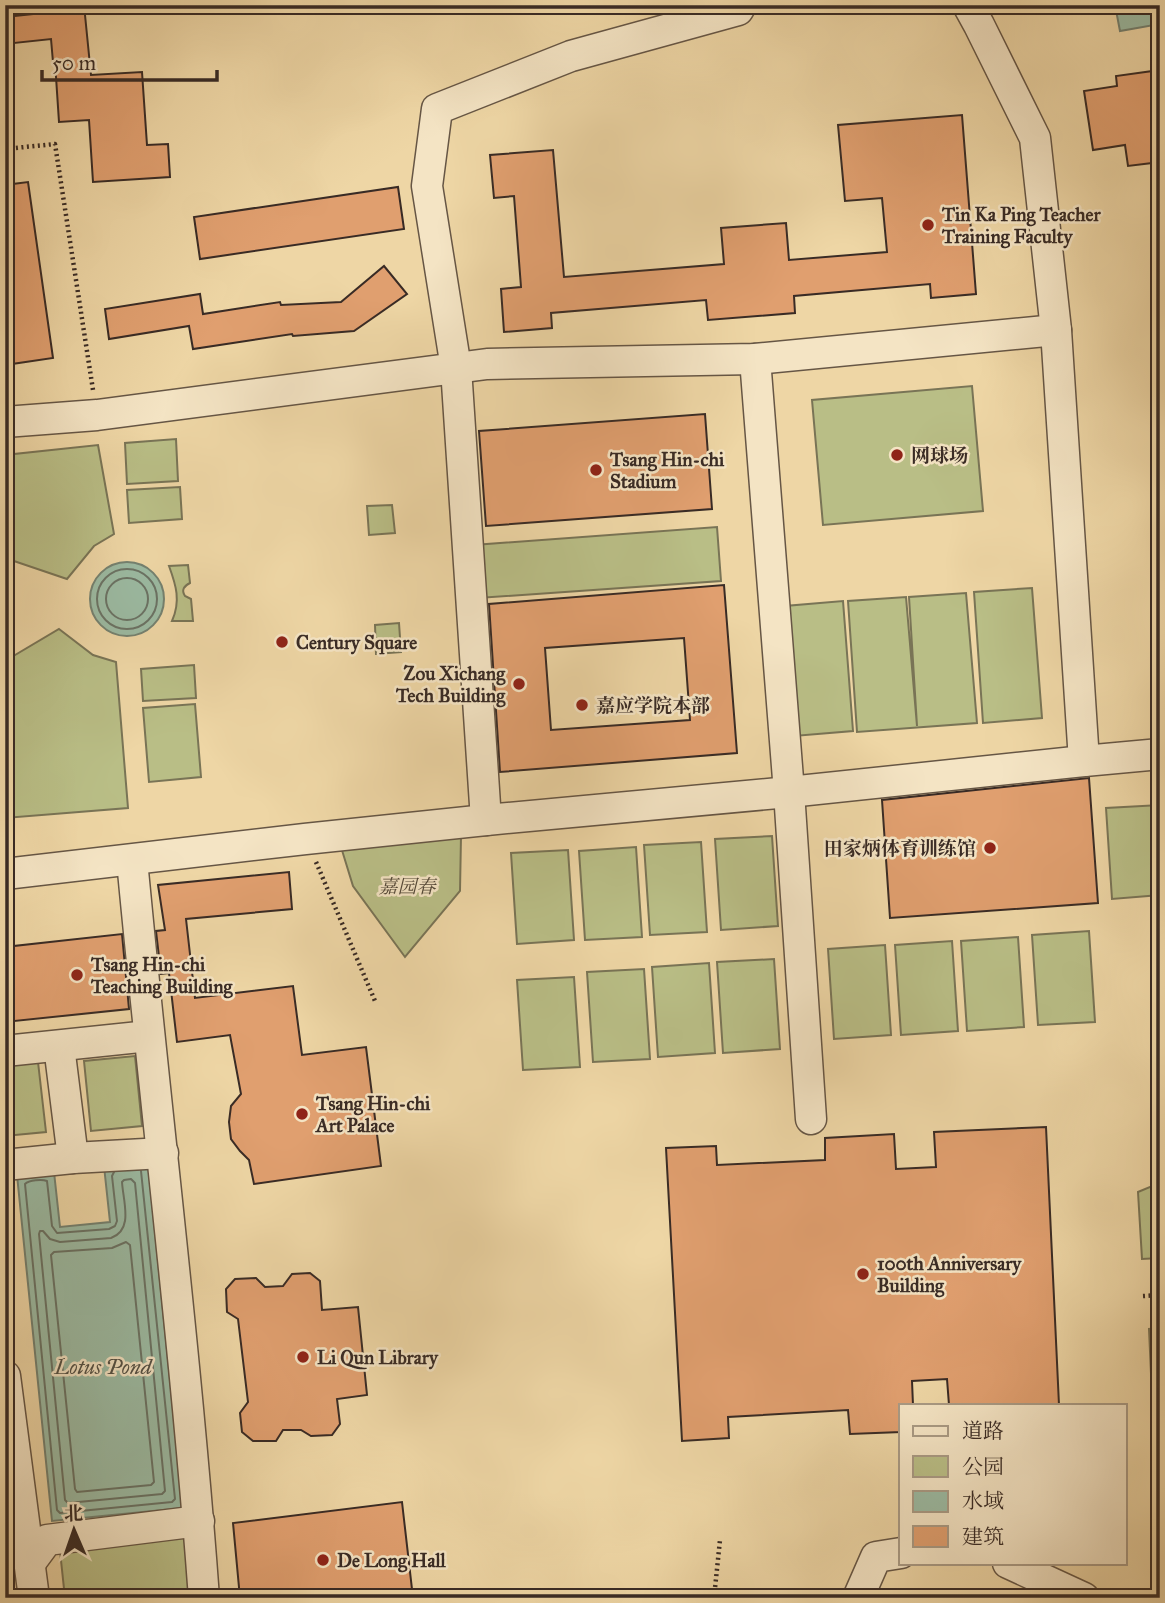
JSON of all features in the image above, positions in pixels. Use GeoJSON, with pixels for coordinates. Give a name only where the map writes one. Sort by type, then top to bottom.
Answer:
{"type":"FeatureCollection","features":[{"type":"Feature","properties":{"kind":"street"},"geometry":{"type":"LineString","coordinates":[[486,820],[456,368],[427,186],[437,109],[571,57],[738,10],[741,5]]}},
{"type":"Feature","properties":{"kind":"street"},"geometry":{"type":"LineString","coordinates":[[968,5],[1035,138],[1056,330],[1084,761]]}},
{"type":"Feature","properties":{"kind":"street"},"geometry":{"type":"LineString","coordinates":[[5,422],[97,415],[487,364],[755,359],[1056,330]]}},
{"type":"Feature","properties":{"kind":"street"},"geometry":{"type":"LineString","coordinates":[[755,359],[811,1119]]}},
{"type":"Feature","properties":{"kind":"street"},"geometry":{"type":"LineString","coordinates":[[5,874],[486,820],[1160,754]]}},
{"type":"Feature","properties":{"kind":"street"},"geometry":{"type":"LineString","coordinates":[[132,860],[199,1521],[204,1598]]}},
{"type":"Feature","properties":{"kind":"street"},"geometry":{"type":"LineString","coordinates":[[5,1051],[149,1036]]}},
{"type":"Feature","properties":{"kind":"street"},"geometry":{"type":"LineString","coordinates":[[59,1046],[73,1158]]}},
{"type":"Feature","properties":{"kind":"street"},"geometry":{"type":"LineString","coordinates":[[5,1165],[163,1153]]}},
{"type":"Feature","properties":{"kind":"street"},"geometry":{"type":"LineString","coordinates":[[5,1376],[34,1598]]}},
{"type":"Feature","properties":{"kind":"street"},"geometry":{"type":"LineString","coordinates":[[30,1563],[47,1539],[199,1521]]}},
{"type":"Feature","properties":{"kind":"street"},"geometry":{"type":"LineString","coordinates":[[858,1598],[876,1557],[899,1553]]}},
{"type":"Feature","properties":{"kind":"street"},"geometry":{"type":"LineString","coordinates":[[1010,1564],[1084,1598]]}},
{"type":"Feature","properties":{"kind":"path"},"geometry":{"type":"LineString","coordinates":[[5,149],[55,144],[97,415]]}},
{"type":"Feature","properties":{"kind":"path"},"geometry":{"type":"LineString","coordinates":[[305,839],[375,1001]]}},
{"type":"Feature","properties":{"kind":"path"},"geometry":{"type":"LineString","coordinates":[[1143,1296],[1160,1295]]}},
{"type":"Feature","properties":{"kind":"path"},"geometry":{"type":"LineString","coordinates":[[714,1598],[720,1540]]}},
{"type":"Feature","properties":{"kind":"green space","name":"网球场"},"geometry":{"type":"Polygon","coordinates":[[[972,386],[983,511],[823,525],[812,400],[972,386]]]}},
{"type":"Feature","properties":{"kind":"green space"},"geometry":{"type":"Polygon","coordinates":[[[176,439],[178,481],[127,484],[125,443],[176,439]]]}},
{"type":"Feature","properties":{"kind":"green space"},"geometry":{"type":"Polygon","coordinates":[[[98,445],[114,534],[94,546],[67,579],[5,558],[5,455],[98,445]]]}},
{"type":"Feature","properties":{"kind":"green space"},"geometry":{"type":"Polygon","coordinates":[[[180,487],[182,519],[129,523],[127,490],[180,487]]]}},
{"type":"Feature","properties":{"kind":"green space"},"geometry":{"type":"Polygon","coordinates":[[[392,505],[395,533],[369,535],[367,506],[392,505]]]}},
{"type":"Feature","properties":{"kind":"green space"},"geometry":{"type":"Polygon","coordinates":[[[717,527],[721,581],[478,598],[474,545],[717,527]]]}},
{"type":"Feature","properties":{"kind":"green space"},"geometry":{"type":"Polygon","coordinates":[[[188,565],[190,583],[183,592],[191,599],[193,621],[172,621],[176,593],[169,566],[188,565]]]}},
{"type":"Feature","properties":{"kind":"green space"},"geometry":{"type":"Polygon","coordinates":[[[1032,588],[1042,718],[983,723],[974,592],[1032,588]]]}},
{"type":"Feature","properties":{"kind":"green space"},"geometry":{"type":"Polygon","coordinates":[[[966,593],[977,723],[857,732],[848,601],[906,597],[917,726],[909,597],[966,593]]]}},
{"type":"Feature","properties":{"kind":"green space"},"geometry":{"type":"Polygon","coordinates":[[[843,601],[853,731],[794,736],[785,606],[843,601]]]}},
{"type":"Feature","properties":{"kind":"green space"},"geometry":{"type":"Polygon","coordinates":[[[399,623],[401,652],[376,654],[375,625],[399,623]]]}},
{"type":"Feature","properties":{"kind":"green space"},"geometry":{"type":"Polygon","coordinates":[[[59,629],[93,655],[116,662],[128,808],[5,818],[5,661],[59,629]]]}},
{"type":"Feature","properties":{"kind":"green space"},"geometry":{"type":"Polygon","coordinates":[[[194,665],[196,698],[143,701],[141,669],[194,665]]]}},
{"type":"Feature","properties":{"kind":"green space"},"geometry":{"type":"Polygon","coordinates":[[[195,704],[201,777],[149,782],[143,708],[195,704]]]}},
{"type":"Feature","properties":{"kind":"green space"},"geometry":{"type":"Polygon","coordinates":[[[1160,805],[1160,895],[1112,899],[1106,808],[1160,805]]]}},
{"type":"Feature","properties":{"kind":"green space","name":"嘉园春"},"geometry":{"type":"Polygon","coordinates":[[[461,836],[460,891],[405,957],[353,886],[341,847],[461,836]]]}},
{"type":"Feature","properties":{"kind":"green space"},"geometry":{"type":"Polygon","coordinates":[[[772,836],[778,926],[721,930],[715,839],[772,836]]]}},
{"type":"Feature","properties":{"kind":"green space"},"geometry":{"type":"Polygon","coordinates":[[[701,842],[707,932],[650,935],[644,845],[701,842]]]}},
{"type":"Feature","properties":{"kind":"green space"},"geometry":{"type":"Polygon","coordinates":[[[636,847],[642,937],[585,940],[579,851],[636,847]]]}},
{"type":"Feature","properties":{"kind":"green space"},"geometry":{"type":"Polygon","coordinates":[[[568,850],[574,940],[517,944],[511,853],[568,850]]]}},
{"type":"Feature","properties":{"kind":"green space"},"geometry":{"type":"Polygon","coordinates":[[[1089,931],[1095,1022],[1038,1025],[1032,935],[1089,931]]]}},
{"type":"Feature","properties":{"kind":"green space"},"geometry":{"type":"Polygon","coordinates":[[[1018,937],[1024,1027],[967,1031],[961,941],[1018,937]]]}},
{"type":"Feature","properties":{"kind":"green space"},"geometry":{"type":"Polygon","coordinates":[[[952,941],[958,1031],[901,1035],[895,945],[952,941]]]}},
{"type":"Feature","properties":{"kind":"green space"},"geometry":{"type":"Polygon","coordinates":[[[885,945],[891,1035],[834,1039],[828,949],[885,945]]]}},
{"type":"Feature","properties":{"kind":"green space"},"geometry":{"type":"Polygon","coordinates":[[[774,959],[780,1049],[723,1053],[717,962],[774,959]]]}},
{"type":"Feature","properties":{"kind":"green space"},"geometry":{"type":"Polygon","coordinates":[[[709,963],[715,1053],[658,1057],[652,967],[709,963]]]}},
{"type":"Feature","properties":{"kind":"green space"},"geometry":{"type":"Polygon","coordinates":[[[644,969],[650,1059],[593,1062],[587,972],[644,969]]]}},
{"type":"Feature","properties":{"kind":"green space"},"geometry":{"type":"Polygon","coordinates":[[[574,977],[580,1067],[523,1070],[517,980],[574,977]]]}},
{"type":"Feature","properties":{"kind":"green space"},"geometry":{"type":"Polygon","coordinates":[[[135,1056],[142,1126],[91,1131],[84,1061],[135,1056]]]}},
{"type":"Feature","properties":{"kind":"green space"},"geometry":{"type":"Polygon","coordinates":[[[38,1062],[46,1132],[5,1136],[5,1066],[38,1062]]]}},
{"type":"Feature","properties":{"kind":"green space"},"geometry":{"type":"Polygon","coordinates":[[[1160,1181],[1160,1258],[1142,1259],[1138,1192],[1160,1181]]]}},
{"type":"Feature","properties":{"kind":"green space"},"geometry":{"type":"Polygon","coordinates":[[[1160,1328],[1160,1398],[1152,1396],[1149,1329],[1160,1328]]]}},
{"type":"Feature","properties":{"kind":"green space"},"geometry":{"type":"Polygon","coordinates":[[[185,1537],[192,1598],[65,1598],[60,1551],[185,1537]]]}},
{"type":"Feature","properties":{"kind":"water"},"geometry":{"type":"Polygon","coordinates":[[[1115,5],[1160,5],[1160,24],[1120,31],[1115,5]]]}},
{"type":"Feature","properties":{"kind":"water"},"geometry":{"type":"Polygon","coordinates":[[[127,562],[148,568],[158,578],[164,599],[158,620],[148,630],[127,636],[106,630],[96,620],[90,599],[96,578],[106,568],[127,562]]]}},
{"type":"Feature","properties":{"kind":"water","name":"Lotus Pond"},"geometry":{"type":"Polygon","coordinates":[[[148,1162],[183,1508],[52,1521],[17,1175],[54,1172],[60,1227],[110,1222],[104,1166],[148,1162]]]}},
{"type":"Feature","properties":{"kind":"building"},"geometry":{"type":"Polygon","coordinates":[[[42,5],[84,5],[91,75],[142,72],[147,145],[168,144],[170,177],[93,182],[89,120],[59,122],[51,39],[5,44],[5,17],[42,13],[42,5]]]}},
{"type":"Feature","properties":{"kind":"building"},"geometry":{"type":"Polygon","coordinates":[[[1160,70],[1160,162],[1128,166],[1125,145],[1093,150],[1084,91],[1117,86],[1116,76],[1160,70]]]}},
{"type":"Feature","properties":{"kind":"building","name":"Tin Ka Ping Teacher Training Faculty"},"geometry":{"type":"Polygon","coordinates":[[[962,115],[976,294],[931,298],[930,284],[794,296],[795,313],[708,320],[706,300],[551,313],[552,328],[504,332],[501,289],[521,287],[514,196],[494,198],[490,155],[553,150],[564,277],[724,264],[721,228],[786,223],[789,260],[887,252],[882,198],[845,201],[838,125],[962,115]]]}},
{"type":"Feature","properties":{"kind":"building"},"geometry":{"type":"Polygon","coordinates":[[[28,182],[53,358],[5,365],[5,185],[28,182]]]}},
{"type":"Feature","properties":{"kind":"building"},"geometry":{"type":"Polygon","coordinates":[[[398,187],[404,229],[200,259],[194,217],[398,187]]]}},
{"type":"Feature","properties":{"kind":"building"},"geometry":{"type":"Polygon","coordinates":[[[384,266],[407,294],[354,331],[292,334],[193,349],[189,326],[109,339],[105,309],[200,294],[203,314],[280,302],[281,305],[341,302],[384,266]]]}},
{"type":"Feature","properties":{"kind":"building","name":"Tsang Hin-chi Stadium"},"geometry":{"type":"Polygon","coordinates":[[[705,414],[712,509],[486,526],[479,431],[705,414]]]}},
{"type":"Feature","properties":{"kind":"building","name":"Zou Xichang Tech Building"},"geometry":{"type":"Polygon","coordinates":[[[724,585],[737,753],[500,772],[489,604],[724,585]],[[684,638],[545,648],[551,730],[690,720],[684,638]]]}},
{"type":"Feature","properties":{"kind":"building","name":"田家炳体育训练馆"},"geometry":{"type":"Polygon","coordinates":[[[1089,778],[1098,903],[890,918],[882,800],[1089,778]]]}},
{"type":"Feature","properties":{"kind":"building"},"geometry":{"type":"Polygon","coordinates":[[[289,872],[292,909],[186,919],[195,998],[293,986],[302,1055],[366,1047],[381,1166],[254,1184],[249,1160],[231,1139],[231,1106],[241,1094],[230,1035],[177,1042],[169,973],[161,974],[156,931],[165,930],[158,885],[289,872]]]}},
{"type":"Feature","properties":{"kind":"building","name":"Tsang Hin-chi Teaching Building"},"geometry":{"type":"Polygon","coordinates":[[[122,934],[129,1009],[5,1022],[5,947],[122,934]]]}},
{"type":"Feature","properties":{"kind":"building","name":"100th Anniversary Building"},"geometry":{"type":"Polygon","coordinates":[[[1046,1127],[1059,1404],[949,1404],[947,1379],[912,1381],[913,1404],[899,1404],[899,1432],[850,1434],[848,1410],[728,1417],[729,1438],[682,1441],[666,1148],[716,1146],[717,1165],[825,1160],[825,1138],[894,1134],[896,1169],[936,1167],[934,1132],[1046,1127]]]}},
{"type":"Feature","properties":{"kind":"building","name":"Li Qun Library"},"geometry":{"type":"Polygon","coordinates":[[[310,1273],[320,1281],[322,1310],[358,1307],[367,1395],[337,1399],[340,1424],[332,1435],[311,1436],[301,1430],[283,1430],[276,1441],[253,1441],[242,1432],[240,1413],[248,1402],[238,1319],[227,1312],[226,1289],[235,1279],[256,1278],[265,1287],[283,1286],[292,1274],[310,1273]]]}},
{"type":"Feature","properties":{"kind":"building","name":"De Long Hall"},"geometry":{"type":"Polygon","coordinates":[[[402,1502],[413,1598],[240,1598],[233,1523],[402,1502]]]}},
{"type":"Feature","properties":{"kind":"place","name":"Tin Ka Ping Teacher Training Faculty"},"geometry":{"type":"Point","coordinates":[928,225]}},
{"type":"Feature","properties":{"kind":"place","name":"网球场"},"geometry":{"type":"Point","coordinates":[897,455]}},
{"type":"Feature","properties":{"kind":"place","name":"Tsang Hin-chi Stadium"},"geometry":{"type":"Point","coordinates":[596,470]}},
{"type":"Feature","properties":{"kind":"place","name":"Century Square"},"geometry":{"type":"Point","coordinates":[282,642]}},
{"type":"Feature","properties":{"kind":"place","name":"Zou Xichang Tech Building"},"geometry":{"type":"Point","coordinates":[519,684]}},
{"type":"Feature","properties":{"kind":"place","name":"嘉应学院本部"},"geometry":{"type":"Point","coordinates":[582,705]}},
{"type":"Feature","properties":{"kind":"place","name":"田家炳体育训练馆"},"geometry":{"type":"Point","coordinates":[990,848]}},
{"type":"Feature","properties":{"kind":"place","name":"Tsang Hin-chi Teaching Building"},"geometry":{"type":"Point","coordinates":[77,975]}},
{"type":"Feature","properties":{"kind":"place","name":"Tsang Hin-chi Art Palace"},"geometry":{"type":"Point","coordinates":[302,1114]}},
{"type":"Feature","properties":{"kind":"place","name":"100th Anniversary Building"},"geometry":{"type":"Point","coordinates":[863,1274]}},
{"type":"Feature","properties":{"kind":"place","name":"Li Qun Library"},"geometry":{"type":"Point","coordinates":[303,1357]}},
{"type":"Feature","properties":{"kind":"place","name":"De Long Hall"},"geometry":{"type":"Point","coordinates":[323,1560]}}]}
